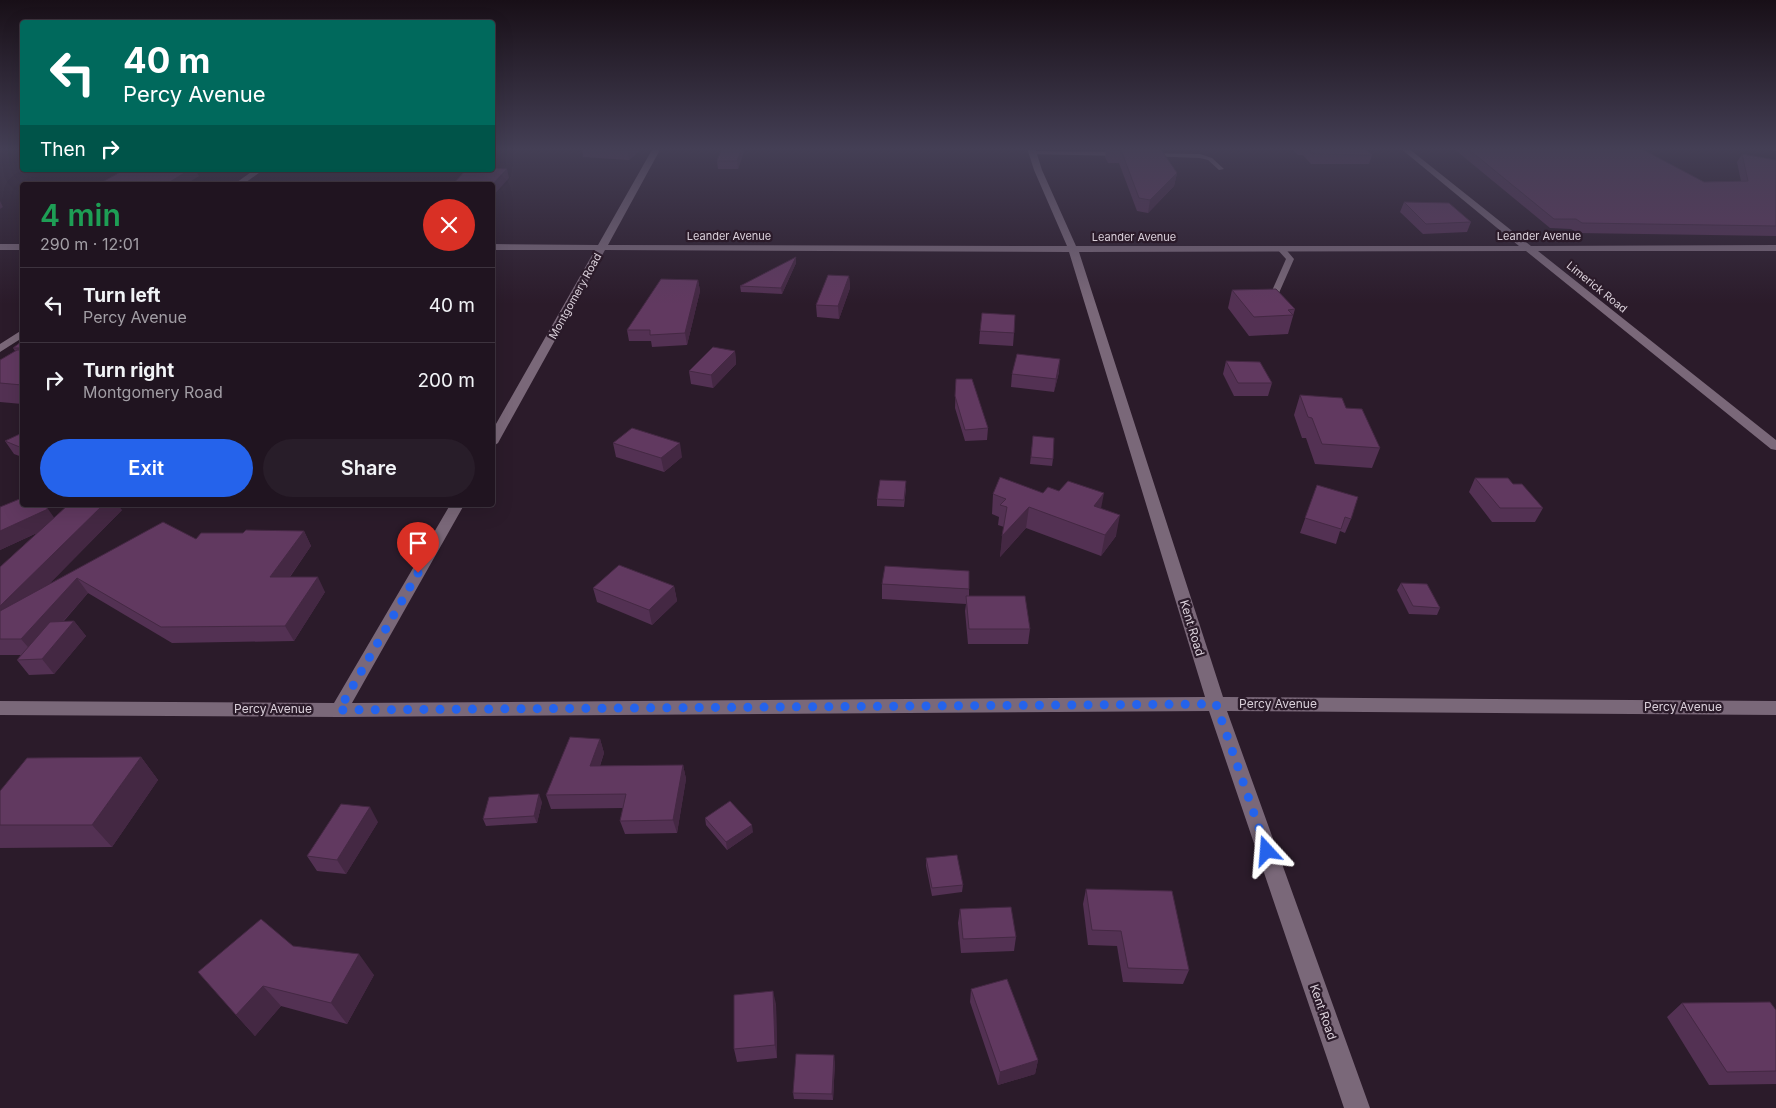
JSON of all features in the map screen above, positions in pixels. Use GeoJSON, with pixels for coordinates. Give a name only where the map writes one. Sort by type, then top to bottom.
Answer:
{"type":"FeatureCollection","features":[{"type":"Feature","properties":{"kind":"street","name":"Montgomery Road"},"geometry":{"type":"LineString","coordinates":[[495,438],[628,200]]}},
{"type":"Feature","properties":{"kind":"street","name":"Kent Road"},"geometry":{"type":"LineString","coordinates":[[1051,200],[1073,249],[1216,704],[1356,1108]]}},
{"type":"Feature","properties":{"kind":"street","name":"Limerick Road"},"geometry":{"type":"LineString","coordinates":[[1468,200],[1776,446]]}},
{"type":"Feature","properties":{"kind":"street"},"geometry":{"type":"LineString","coordinates":[[0,246],[20,247]]}},
{"type":"Feature","properties":{"kind":"street","name":"Leander Avenue"},"geometry":{"type":"LineString","coordinates":[[495,247],[1073,249],[1776,248]]}},
{"type":"Feature","properties":{"kind":"street"},"geometry":{"type":"LineString","coordinates":[[0,348],[20,334]]}},
{"type":"Feature","properties":{"kind":"street"},"geometry":{"type":"LineString","coordinates":[[339,710],[456,507]]}},
{"type":"Feature","properties":{"kind":"street","name":"Percy Avenue"},"geometry":{"type":"LineString","coordinates":[[0,708],[339,710],[1216,704],[1776,708]]}},
{"type":"Feature","properties":{"kind":"lane"},"geometry":{"type":"LineString","coordinates":[[1270,302],[1290,259],[1280,248]]}},
{"type":"Feature","properties":{"kind":"building"},"geometry":{"type":"Polygon","coordinates":[[[1530,200],[1776,200],[1776,226],[1582,223],[1576,219],[1554,219],[1530,200]]]}},
{"type":"Feature","properties":{"kind":"building"},"geometry":{"type":"Polygon","coordinates":[[[1404,202],[1449,203],[1471,222],[1426,224],[1404,202]]]}},
{"type":"Feature","properties":{"kind":"building"},"geometry":{"type":"Polygon","coordinates":[[[796,257],[781,288],[740,286],[796,257]]]}},
{"type":"Feature","properties":{"kind":"building"},"geometry":{"type":"Polygon","coordinates":[[[828,275],[849,276],[838,306],[816,305],[828,275]]]}},
{"type":"Feature","properties":{"kind":"building"},"geometry":{"type":"Polygon","coordinates":[[[661,279],[698,280],[685,333],[650,335],[650,330],[627,330],[661,279]]]}},
{"type":"Feature","properties":{"kind":"building"},"geometry":{"type":"Polygon","coordinates":[[[1276,289],[1295,309],[1288,310],[1293,315],[1254,317],[1232,290],[1276,289]]]}},
{"type":"Feature","properties":{"kind":"building"},"geometry":{"type":"Polygon","coordinates":[[[982,313],[1015,315],[1014,333],[980,331],[982,313]]]}},
{"type":"Feature","properties":{"kind":"building"},"geometry":{"type":"Polygon","coordinates":[[[20,343],[20,348],[13,348],[20,343]]]}},
{"type":"Feature","properties":{"kind":"building"},"geometry":{"type":"Polygon","coordinates":[[[713,347],[735,351],[711,375],[689,371],[713,347]]]}},
{"type":"Feature","properties":{"kind":"building"},"geometry":{"type":"Polygon","coordinates":[[[20,350],[20,385],[0,383],[0,360],[20,350]]]}},
{"type":"Feature","properties":{"kind":"building"},"geometry":{"type":"Polygon","coordinates":[[[1017,354],[1060,359],[1056,379],[1012,374],[1017,354]]]}},
{"type":"Feature","properties":{"kind":"building"},"geometry":{"type":"Polygon","coordinates":[[[1226,361],[1260,362],[1272,383],[1238,383],[1226,361]]]}},
{"type":"Feature","properties":{"kind":"building"},"geometry":{"type":"Polygon","coordinates":[[[956,379],[972,379],[988,428],[965,430],[955,396],[956,379]]]}},
{"type":"Feature","properties":{"kind":"building"},"geometry":{"type":"Polygon","coordinates":[[[1300,395],[1342,398],[1346,408],[1362,409],[1380,448],[1322,444],[1312,418],[1308,417],[1300,395]]]}},
{"type":"Feature","properties":{"kind":"building"},"geometry":{"type":"Polygon","coordinates":[[[632,428],[680,443],[661,458],[613,443],[632,428]]]}},
{"type":"Feature","properties":{"kind":"building"},"geometry":{"type":"Polygon","coordinates":[[[20,434],[20,447],[5,441],[20,434]]]}},
{"type":"Feature","properties":{"kind":"building"},"geometry":{"type":"Polygon","coordinates":[[[1033,436],[1054,438],[1053,459],[1031,457],[1033,436]]]}},
{"type":"Feature","properties":{"kind":"building"},"geometry":{"type":"Polygon","coordinates":[[[1000,477],[1043,493],[1048,487],[1059,491],[1068,481],[1104,493],[1094,506],[1120,515],[1105,535],[1029,507],[1002,536],[1007,507],[1000,505],[1006,499],[993,494],[1000,477]]]}},
{"type":"Feature","properties":{"kind":"building"},"geometry":{"type":"Polygon","coordinates":[[[1475,478],[1508,478],[1513,484],[1522,484],[1543,508],[1500,508],[1475,478]]]}},
{"type":"Feature","properties":{"kind":"building"},"geometry":{"type":"Polygon","coordinates":[[[880,480],[906,481],[904,500],[877,499],[880,480]]]}},
{"type":"Feature","properties":{"kind":"building"},"geometry":{"type":"Polygon","coordinates":[[[1317,485],[1358,497],[1351,519],[1345,517],[1341,529],[1305,518],[1317,485]]]}},
{"type":"Feature","properties":{"kind":"building"},"geometry":{"type":"Polygon","coordinates":[[[20,499],[20,507],[46,507],[48,509],[0,531],[0,507],[20,499]]]}},
{"type":"Feature","properties":{"kind":"building"},"geometry":{"type":"Polygon","coordinates":[[[66,507],[101,507],[0,606],[0,567],[66,507]]]}},
{"type":"Feature","properties":{"kind":"building"},"geometry":{"type":"Polygon","coordinates":[[[163,522],[196,539],[201,533],[243,533],[246,530],[304,531],[270,577],[318,577],[285,626],[161,627],[77,578],[21,639],[0,639],[0,611],[163,522]]]}},
{"type":"Feature","properties":{"kind":"building"},"geometry":{"type":"Polygon","coordinates":[[[619,565],[674,586],[649,610],[593,588],[619,565]]]}},
{"type":"Feature","properties":{"kind":"building"},"geometry":{"type":"Polygon","coordinates":[[[885,566],[969,571],[969,589],[882,584],[885,566]]]}},
{"type":"Feature","properties":{"kind":"building"},"geometry":{"type":"Polygon","coordinates":[[[1401,583],[1427,584],[1440,608],[1413,606],[1401,583]]]}},
{"type":"Feature","properties":{"kind":"building"},"geometry":{"type":"Polygon","coordinates":[[[966,596],[1025,596],[1030,629],[969,629],[966,596]]]}},
{"type":"Feature","properties":{"kind":"building"},"geometry":{"type":"Polygon","coordinates":[[[74,621],[42,659],[17,660],[50,622],[74,621]]]}},
{"type":"Feature","properties":{"kind":"building"},"geometry":{"type":"Polygon","coordinates":[[[570,737],[600,739],[590,766],[683,765],[673,820],[620,821],[626,794],[546,795],[570,737]]]}},
{"type":"Feature","properties":{"kind":"building"},"geometry":{"type":"Polygon","coordinates":[[[141,757],[92,825],[0,825],[0,791],[27,758],[141,757]]]}},
{"type":"Feature","properties":{"kind":"building"},"geometry":{"type":"Polygon","coordinates":[[[539,794],[534,816],[483,819],[489,797],[539,794]]]}},
{"type":"Feature","properties":{"kind":"building"},"geometry":{"type":"Polygon","coordinates":[[[730,801],[752,825],[726,842],[705,818],[730,801]]]}},
{"type":"Feature","properties":{"kind":"building"},"geometry":{"type":"Polygon","coordinates":[[[341,804],[370,807],[337,860],[307,856],[341,804]]]}},
{"type":"Feature","properties":{"kind":"building"},"geometry":{"type":"Polygon","coordinates":[[[957,855],[963,885],[932,888],[926,858],[957,855]]]}},
{"type":"Feature","properties":{"kind":"building"},"geometry":{"type":"Polygon","coordinates":[[[1086,889],[1172,891],[1189,970],[1128,968],[1121,931],[1092,930],[1086,889]]]}},
{"type":"Feature","properties":{"kind":"building"},"geometry":{"type":"Polygon","coordinates":[[[1011,907],[1016,937],[963,939],[960,909],[1011,907]]]}},
{"type":"Feature","properties":{"kind":"building"},"geometry":{"type":"Polygon","coordinates":[[[261,919],[293,946],[359,954],[331,1003],[263,986],[236,1015],[198,972],[261,919]]]}},
{"type":"Feature","properties":{"kind":"building"},"geometry":{"type":"Polygon","coordinates":[[[1007,979],[1038,1060],[1000,1072],[971,989],[1007,979]]]}},
{"type":"Feature","properties":{"kind":"building"},"geometry":{"type":"Polygon","coordinates":[[[773,991],[775,1045],[734,1049],[734,995],[773,991]]]}},
{"type":"Feature","properties":{"kind":"building"},"geometry":{"type":"Polygon","coordinates":[[[1770,1002],[1776,1010],[1776,1071],[1727,1072],[1682,1003],[1770,1002]]]}},
{"type":"Feature","properties":{"kind":"building"},"geometry":{"type":"Polygon","coordinates":[[[796,1054],[834,1055],[832,1094],[793,1093],[796,1054]]]}},
{"type":"Feature","properties":{"kind":"route"},"geometry":{"type":"LineString","coordinates":[[418,573],[339,710],[1216,704],[1267,851]]}}]}
